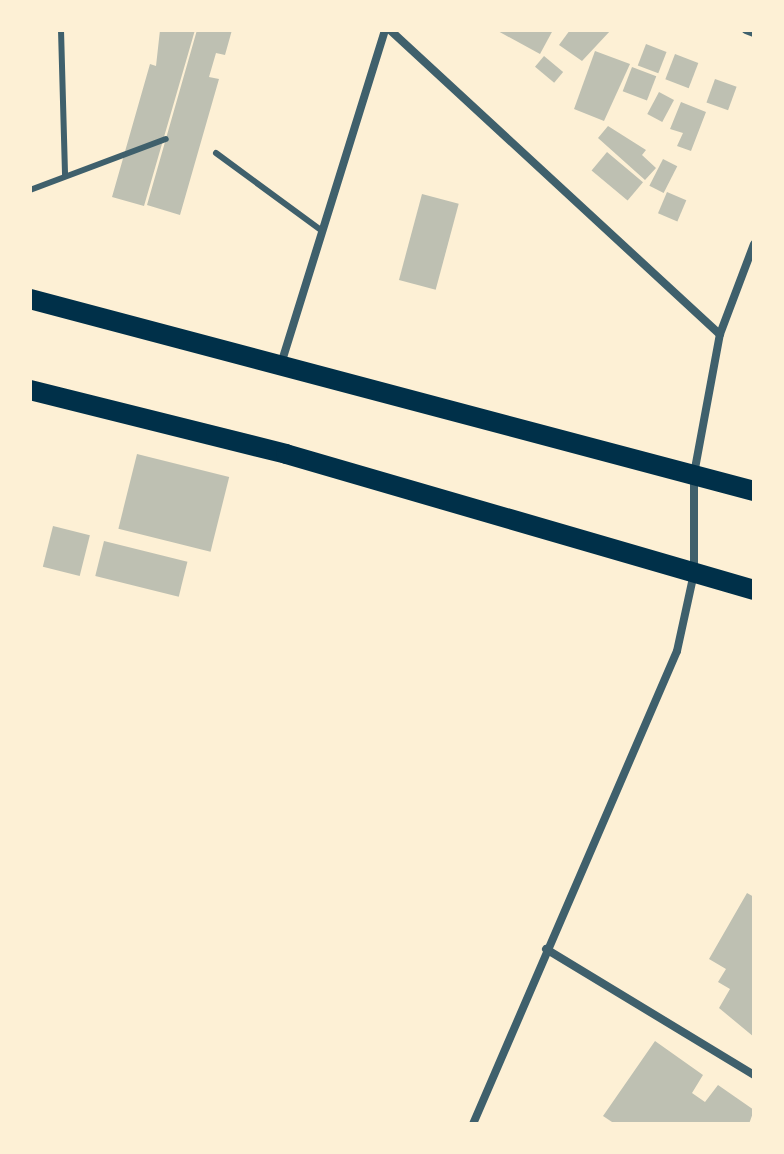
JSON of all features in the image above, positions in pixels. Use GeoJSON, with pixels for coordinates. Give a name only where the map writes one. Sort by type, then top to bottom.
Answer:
{"type":"FeatureCollection","features":[{"type":"Feature","properties":{"kind":"main road"},"geometry":{"type":"LineString","coordinates":[[30,299],[754,491]]}},
{"type":"Feature","properties":{"kind":"main road"},"geometry":{"type":"LineString","coordinates":[[30,390],[286,454],[754,590]]}},
{"type":"Feature","properties":{"kind":"street"},"geometry":{"type":"LineString","coordinates":[[281,364],[388,30],[720,334]]}},
{"type":"Feature","properties":{"kind":"street"},"geometry":{"type":"LineString","coordinates":[[746,30],[754,33]]}},
{"type":"Feature","properties":{"kind":"street"},"geometry":{"type":"LineString","coordinates":[[473,1124],[677,651],[694,573],[694,474],[720,334],[754,244]]}},
{"type":"Feature","properties":{"kind":"street"},"geometry":{"type":"LineString","coordinates":[[546,949],[754,1075]]}},
{"type":"Feature","properties":{"kind":"lane"},"geometry":{"type":"LineString","coordinates":[[61,30],[65,176]]}},
{"type":"Feature","properties":{"kind":"lane"},"geometry":{"type":"LineString","coordinates":[[30,190],[166,139]]}},
{"type":"Feature","properties":{"kind":"lane"},"geometry":{"type":"LineString","coordinates":[[216,153],[322,231]]}},
{"type":"Feature","properties":{"kind":"building"},"geometry":{"type":"Polygon","coordinates":[[[160,30],[195,30],[144,206],[112,197],[150,64],[156,66],[160,30]]]}},
{"type":"Feature","properties":{"kind":"building"},"geometry":{"type":"Polygon","coordinates":[[[197,30],[232,30],[225,55],[216,53],[209,77],[219,79],[180,215],[147,205],[197,30]]]}},
{"type":"Feature","properties":{"kind":"building"},"geometry":{"type":"Polygon","coordinates":[[[496,30],[553,30],[540,54],[496,30]]]}},
{"type":"Feature","properties":{"kind":"building"},"geometry":{"type":"Polygon","coordinates":[[[570,30],[611,30],[582,61],[559,45],[570,30]]]}},
{"type":"Feature","properties":{"kind":"building"},"geometry":{"type":"Polygon","coordinates":[[[646,44],[667,52],[658,73],[638,65],[646,44]]]}},
{"type":"Feature","properties":{"kind":"building"},"geometry":{"type":"Polygon","coordinates":[[[595,51],[630,64],[604,121],[574,109],[595,51]]]}},
{"type":"Feature","properties":{"kind":"building"},"geometry":{"type":"Polygon","coordinates":[[[675,54],[698,63],[689,88],[665,79],[675,54]]]}},
{"type":"Feature","properties":{"kind":"building"},"geometry":{"type":"Polygon","coordinates":[[[544,56],[563,72],[554,83],[535,67],[544,56]]]}},
{"type":"Feature","properties":{"kind":"building"},"geometry":{"type":"Polygon","coordinates":[[[632,67],[656,76],[647,101],[623,91],[632,67]]]}},
{"type":"Feature","properties":{"kind":"building"},"geometry":{"type":"Polygon","coordinates":[[[715,79],[737,87],[728,110],[706,102],[715,79]]]}},
{"type":"Feature","properties":{"kind":"building"},"geometry":{"type":"Polygon","coordinates":[[[659,92],[674,100],[662,122],[647,114],[659,92]]]}},
{"type":"Feature","properties":{"kind":"building"},"geometry":{"type":"Polygon","coordinates":[[[681,102],[706,112],[691,151],[677,146],[683,133],[670,129],[681,102]]]}},
{"type":"Feature","properties":{"kind":"building"},"geometry":{"type":"Polygon","coordinates":[[[608,126],[646,150],[642,155],[656,168],[645,180],[598,138],[608,126]]]}},
{"type":"Feature","properties":{"kind":"building"},"geometry":{"type":"Polygon","coordinates":[[[607,152],[643,182],[628,201],[592,170],[607,152]]]}},
{"type":"Feature","properties":{"kind":"building"},"geometry":{"type":"Polygon","coordinates":[[[663,159],[677,166],[664,193],[649,186],[663,159]]]}},
{"type":"Feature","properties":{"kind":"building"},"geometry":{"type":"Polygon","coordinates":[[[667,192],[686,200],[677,221],[658,213],[667,192]]]}},
{"type":"Feature","properties":{"kind":"building"},"geometry":{"type":"Polygon","coordinates":[[[422,194],[459,204],[436,290],[399,280],[422,194]]]}},
{"type":"Feature","properties":{"kind":"building"},"geometry":{"type":"Polygon","coordinates":[[[137,454],[229,477],[211,552],[118,529],[137,454]]]}},
{"type":"Feature","properties":{"kind":"building"},"geometry":{"type":"Polygon","coordinates":[[[53,526],[90,535],[80,576],[43,567],[53,526]]]}},
{"type":"Feature","properties":{"kind":"building"},"geometry":{"type":"Polygon","coordinates":[[[104,541],[187,562],[179,597],[95,576],[104,541]]]}},
{"type":"Feature","properties":{"kind":"building"},"geometry":{"type":"Polygon","coordinates":[[[747,893],[754,897],[754,1037],[719,1008],[730,989],[718,982],[726,969],[709,959],[747,893]]]}},
{"type":"Feature","properties":{"kind":"building"},"geometry":{"type":"Polygon","coordinates":[[[655,1041],[703,1075],[692,1093],[705,1102],[718,1085],[754,1110],[749,1124],[615,1124],[603,1116],[655,1041]]]}}]}
